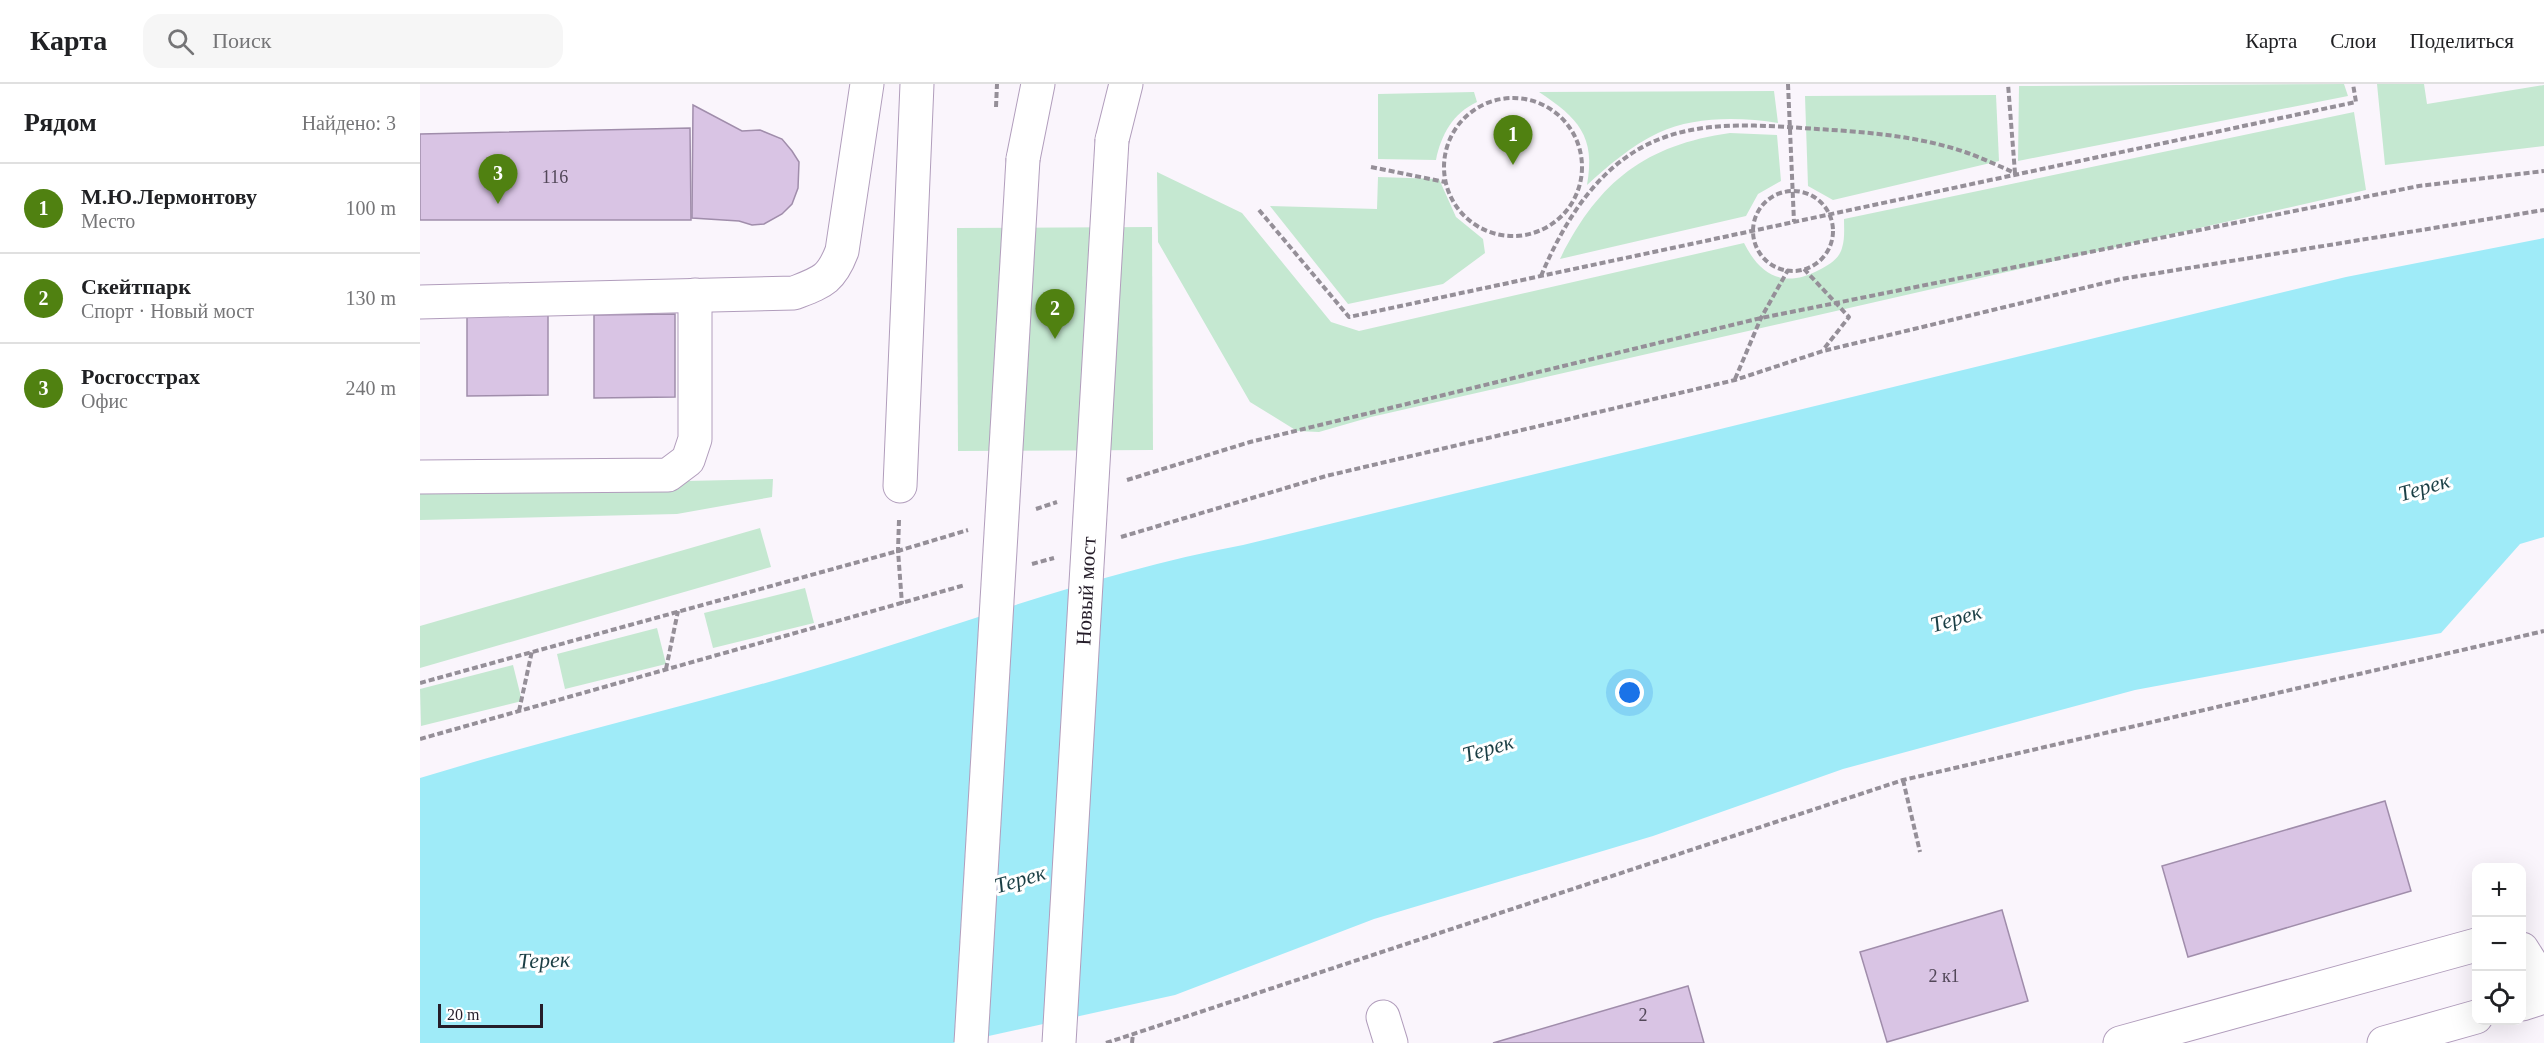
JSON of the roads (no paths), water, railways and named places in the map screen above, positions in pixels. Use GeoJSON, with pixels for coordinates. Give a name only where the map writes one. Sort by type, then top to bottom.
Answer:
{"type":"FeatureCollection","features":[{"type":"Feature","properties":{"kind":"main road"},"geometry":{"type":"LineString","coordinates":[[420,302],[794,293],[824,282],[836,268],[842,251],[867,84]]}},
{"type":"Feature","properties":{"kind":"main road"},"geometry":{"type":"LineString","coordinates":[[900,486],[917,84]]}},
{"type":"Feature","properties":{"kind":"main road"},"geometry":{"type":"LineString","coordinates":[[971,1043],[1023,159],[1038,84]]}},
{"type":"Feature","properties":{"kind":"main road","name":"Новый мост"},"geometry":{"type":"LineString","coordinates":[[1059,1043],[1112,140],[1126,84]]}},
{"type":"Feature","properties":{"kind":"main road"},"geometry":{"type":"LineString","coordinates":[[420,477],[668,475],[688,459],[695,439],[695,295]]}},
{"type":"Feature","properties":{"kind":"main road"},"geometry":{"type":"LineString","coordinates":[[2133,1041],[2472,946]]}},
{"type":"Feature","properties":{"kind":"main road"},"geometry":{"type":"LineString","coordinates":[[2526,955],[2544,984]]}},
{"type":"Feature","properties":{"kind":"main road"},"geometry":{"type":"LineString","coordinates":[[2526,1003],[2544,997]]}},
{"type":"Feature","properties":{"kind":"main road"},"geometry":{"type":"LineString","coordinates":[[2384,1043],[2472,1018]]}},
{"type":"Feature","properties":{"kind":"water","name":"Терек"},"geometry":{"type":"Polygon","coordinates":[[[2544,238],[2544,537],[2520,544],[2441,633],[2135,690],[1843,769],[1653,836],[1374,919],[1175,995],[957,1043],[420,1043],[420,778],[804,672],[1077,586],[1187,557],[2346,277],[2544,238]]]}},
{"type":"Feature","properties":{"kind":"place","name":"М.Ю.Лермонтову"},"geometry":{"type":"Point","coordinates":[1513,165]}},
{"type":"Feature","properties":{"kind":"place","name":"Росгосстрах"},"geometry":{"type":"Point","coordinates":[498,204]}},
{"type":"Feature","properties":{"kind":"place","name":"Скейтпарк"},"geometry":{"type":"Point","coordinates":[1055,339]}}]}
